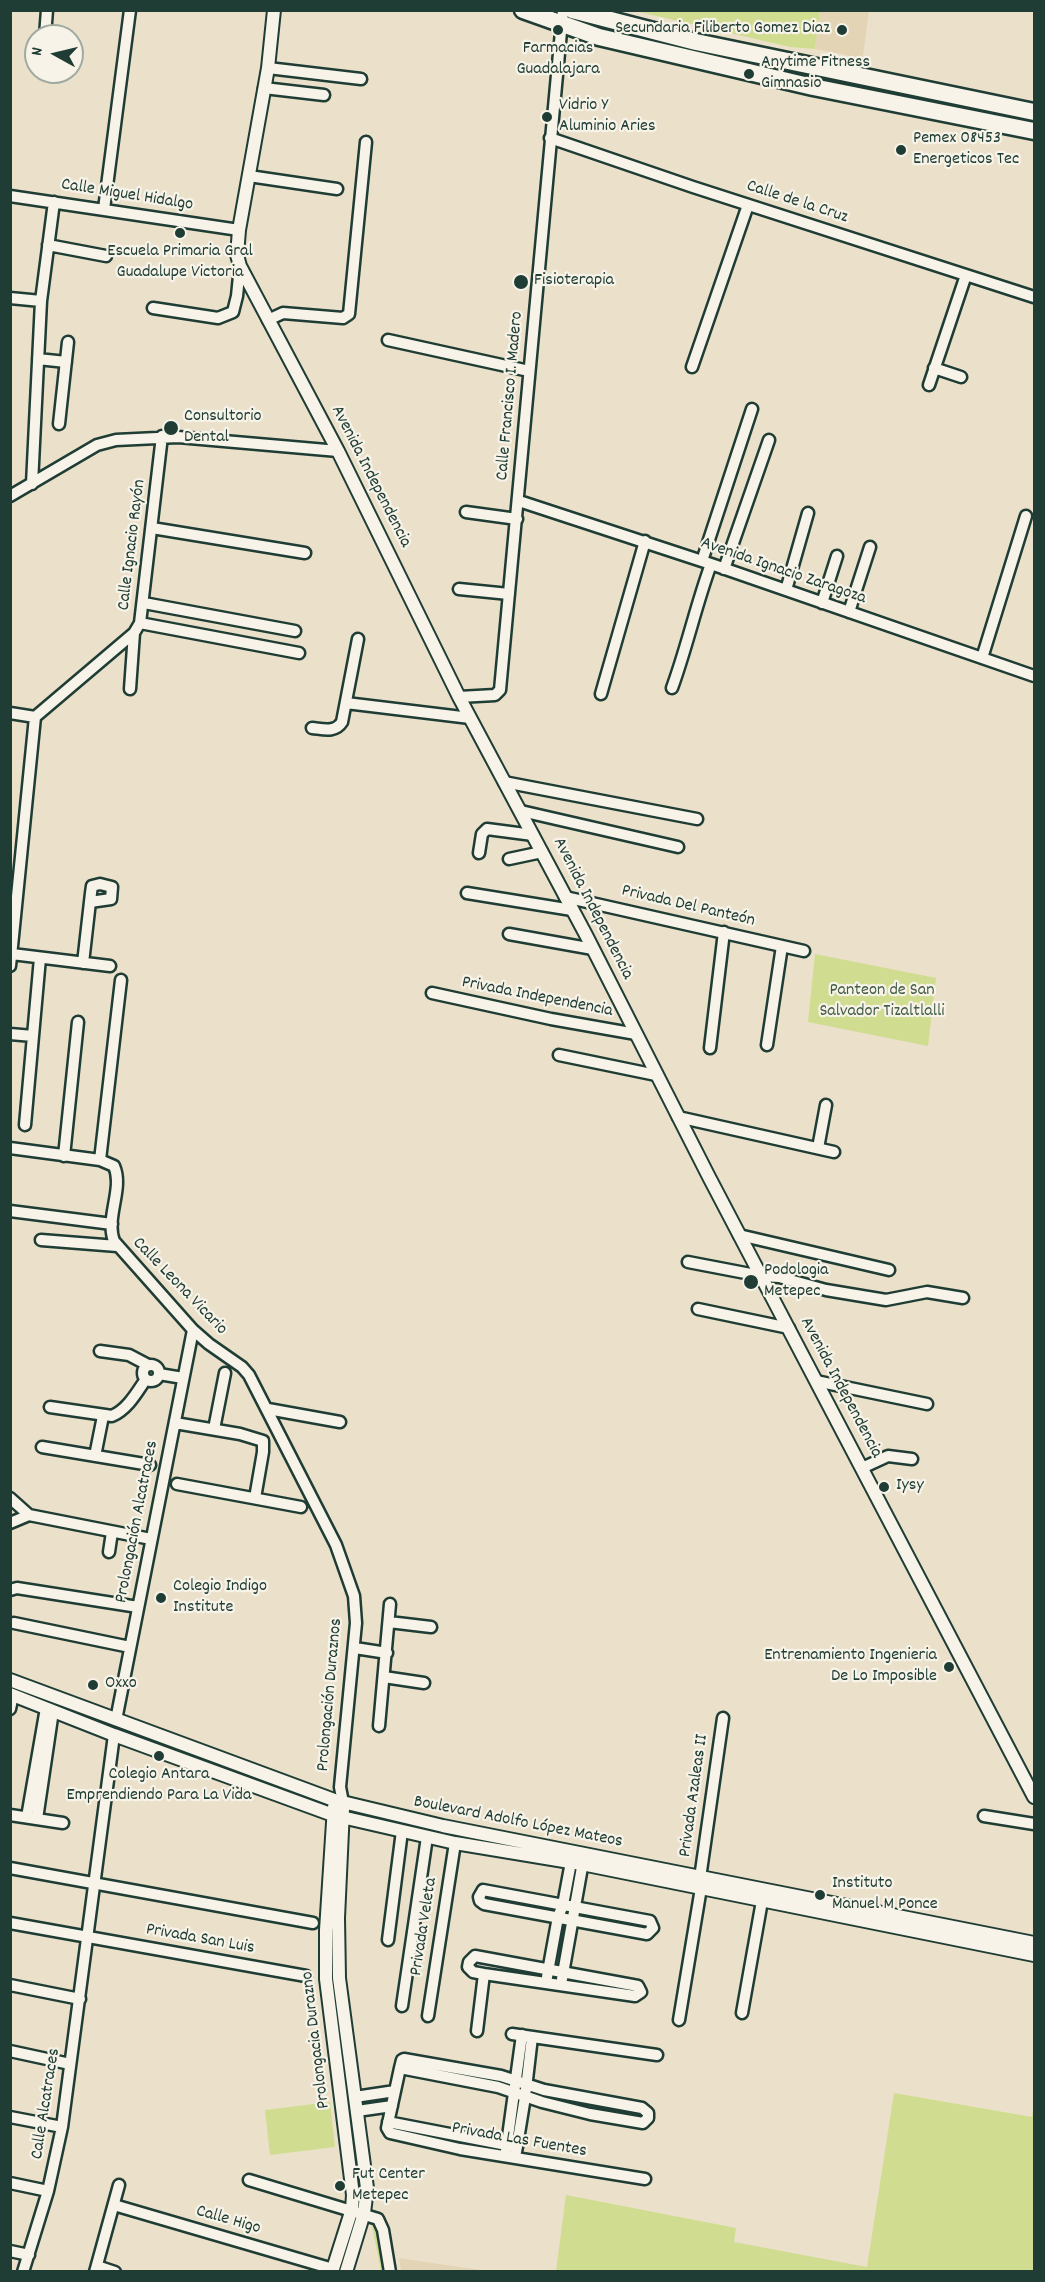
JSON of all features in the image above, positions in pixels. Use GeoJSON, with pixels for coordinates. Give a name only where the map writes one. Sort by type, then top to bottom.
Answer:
{"type":"FeatureCollection","features":[{"type":"Feature","properties":{"kind":"main road"},"geometry":{"type":"LineString","coordinates":[[523,10],[570,16],[1035,112]]}},
{"type":"Feature","properties":{"kind":"main road"},"geometry":{"type":"LineString","coordinates":[[570,16],[599,37],[813,87],[1035,131]]}},
{"type":"Feature","properties":{"kind":"street"},"geometry":{"type":"LineString","coordinates":[[104,209],[130,10]]}},
{"type":"Feature","properties":{"kind":"street","name":"Avenida Independencia"},"geometry":{"type":"LineString","coordinates":[[274,10],[264,88],[239,230],[237,255],[240,266],[338,451],[459,697],[1034,1796]]}},
{"type":"Feature","properties":{"kind":"street","name":"Calle Francisco I. Madero"},"geometry":{"type":"LineString","coordinates":[[459,697],[495,695],[499,692],[519,501],[528,371],[550,138],[570,16]]}},
{"type":"Feature","properties":{"kind":"street"},"geometry":{"type":"LineString","coordinates":[[267,68],[361,79]]}},
{"type":"Feature","properties":{"kind":"street"},"geometry":{"type":"LineString","coordinates":[[264,88],[324,95]]}},
{"type":"Feature","properties":{"kind":"street","name":"Calle de la Cruz"},"geometry":{"type":"LineString","coordinates":[[550,138],[748,205],[1035,297]]}},
{"type":"Feature","properties":{"kind":"street"},"geometry":{"type":"LineString","coordinates":[[268,320],[283,313],[344,318],[349,314],[366,142]]}},
{"type":"Feature","properties":{"kind":"street"},"geometry":{"type":"LineString","coordinates":[[249,176],[337,189]]}},
{"type":"Feature","properties":{"kind":"street","name":"Calle Miguel Hidalgo"},"geometry":{"type":"LineString","coordinates":[[10,196],[239,230]]}},
{"type":"Feature","properties":{"kind":"street"},"geometry":{"type":"LineString","coordinates":[[32,484],[41,301],[54,202]]}},
{"type":"Feature","properties":{"kind":"street"},"geometry":{"type":"LineString","coordinates":[[693,367],[748,205]]}},
{"type":"Feature","properties":{"kind":"street"},"geometry":{"type":"LineString","coordinates":[[48,245],[106,256]]}},
{"type":"Feature","properties":{"kind":"street"},"geometry":{"type":"LineString","coordinates":[[153,308],[218,318],[233,312],[240,266]]}},
{"type":"Feature","properties":{"kind":"street"},"geometry":{"type":"LineString","coordinates":[[929,385],[966,275]]}},
{"type":"Feature","properties":{"kind":"street"},"geometry":{"type":"LineString","coordinates":[[10,298],[41,301]]}},
{"type":"Feature","properties":{"kind":"street"},"geometry":{"type":"LineString","coordinates":[[388,340],[528,371]]}},
{"type":"Feature","properties":{"kind":"street"},"geometry":{"type":"LineString","coordinates":[[59,424],[68,342]]}},
{"type":"Feature","properties":{"kind":"street"},"geometry":{"type":"LineString","coordinates":[[38,359],[66,362]]}},
{"type":"Feature","properties":{"kind":"street"},"geometry":{"type":"LineString","coordinates":[[934,368],[961,377]]}},
{"type":"Feature","properties":{"kind":"street"},"geometry":{"type":"LineString","coordinates":[[672,688],[687,646],[706,562],[752,409]]}},
{"type":"Feature","properties":{"kind":"street"},"geometry":{"type":"LineString","coordinates":[[10,496],[105,442],[162,436],[338,451]]}},
{"type":"Feature","properties":{"kind":"street","name":"Calle Ignacio Rayón"},"geometry":{"type":"LineString","coordinates":[[35,717],[137,628],[144,603],[162,436]]}},
{"type":"Feature","properties":{"kind":"street"},"geometry":{"type":"LineString","coordinates":[[724,568],[769,440]]}},
{"type":"Feature","properties":{"kind":"street","name":"Avenida Ignacio Zaragoza"},"geometry":{"type":"LineString","coordinates":[[519,501],[645,541],[1035,676]]}},
{"type":"Feature","properties":{"kind":"street"},"geometry":{"type":"LineString","coordinates":[[466,512],[517,519]]}},
{"type":"Feature","properties":{"kind":"street"},"geometry":{"type":"LineString","coordinates":[[786,590],[808,513]]}},
{"type":"Feature","properties":{"kind":"street"},"geometry":{"type":"LineString","coordinates":[[982,658],[1026,516]]}},
{"type":"Feature","properties":{"kind":"street"},"geometry":{"type":"LineString","coordinates":[[152,528],[304,553]]}},
{"type":"Feature","properties":{"kind":"street"},"geometry":{"type":"LineString","coordinates":[[602,694],[645,541]]}},
{"type":"Feature","properties":{"kind":"street"},"geometry":{"type":"LineString","coordinates":[[849,612],[870,547]]}},
{"type":"Feature","properties":{"kind":"street"},"geometry":{"type":"LineString","coordinates":[[822,603],[837,556]]}},
{"type":"Feature","properties":{"kind":"street"},"geometry":{"type":"LineString","coordinates":[[459,589],[509,594]]}},
{"type":"Feature","properties":{"kind":"street"},"geometry":{"type":"LineString","coordinates":[[144,603],[296,632]]}},
{"type":"Feature","properties":{"kind":"street"},"geometry":{"type":"LineString","coordinates":[[130,689],[137,628],[299,653]]}},
{"type":"Feature","properties":{"kind":"street"},"geometry":{"type":"LineString","coordinates":[[312,728],[329,730],[338,728],[342,722],[358,639]]}},
{"type":"Feature","properties":{"kind":"street"},"geometry":{"type":"LineString","coordinates":[[346,703],[470,718]]}},
{"type":"Feature","properties":{"kind":"street"},"geometry":{"type":"LineString","coordinates":[[10,713],[35,717],[10,966]]}},
{"type":"Feature","properties":{"kind":"street"},"geometry":{"type":"LineString","coordinates":[[504,782],[697,819]]}},
{"type":"Feature","properties":{"kind":"street"},"geometry":{"type":"LineString","coordinates":[[520,812],[678,847]]}},
{"type":"Feature","properties":{"kind":"street"},"geometry":{"type":"LineString","coordinates":[[479,853],[482,834],[487,829],[533,836]]}},
{"type":"Feature","properties":{"kind":"street"},"geometry":{"type":"LineString","coordinates":[[509,859],[542,852]]}},
{"type":"Feature","properties":{"kind":"street"},"geometry":{"type":"LineString","coordinates":[[467,893],[572,910]]}},
{"type":"Feature","properties":{"kind":"street","name":"Privada Del Panteón"},"geometry":{"type":"LineString","coordinates":[[565,897],[804,951]]}},
{"type":"Feature","properties":{"kind":"street"},"geometry":{"type":"LineString","coordinates":[[83,963],[90,902]]}},
{"type":"Feature","properties":{"kind":"street"},"geometry":{"type":"LineString","coordinates":[[710,1048],[724,932]]}},
{"type":"Feature","properties":{"kind":"street"},"geometry":{"type":"LineString","coordinates":[[509,934],[592,949]]}},
{"type":"Feature","properties":{"kind":"street"},"geometry":{"type":"LineString","coordinates":[[767,1045],[782,946]]}},
{"type":"Feature","properties":{"kind":"street"},"geometry":{"type":"LineString","coordinates":[[12,954],[110,966]]}},
{"type":"Feature","properties":{"kind":"street"},"geometry":{"type":"LineString","coordinates":[[25,1125],[40,958]]}},
{"type":"Feature","properties":{"kind":"street"},"geometry":{"type":"LineString","coordinates":[[10,1148],[100,1160],[121,980]]}},
{"type":"Feature","properties":{"kind":"street","name":"Privada Independencia"},"geometry":{"type":"LineString","coordinates":[[432,993],[551,1019],[636,1034]]}},
{"type":"Feature","properties":{"kind":"street"},"geometry":{"type":"LineString","coordinates":[[64,1156],[78,1022]]}},
{"type":"Feature","properties":{"kind":"street"},"geometry":{"type":"LineString","coordinates":[[10,1034],[33,1036]]}},
{"type":"Feature","properties":{"kind":"street"},"geometry":{"type":"LineString","coordinates":[[559,1055],[656,1075]]}},
{"type":"Feature","properties":{"kind":"street"},"geometry":{"type":"LineString","coordinates":[[818,1148],[826,1105]]}},
{"type":"Feature","properties":{"kind":"street"},"geometry":{"type":"LineString","coordinates":[[678,1117],[834,1152]]}},
{"type":"Feature","properties":{"kind":"street","name":"Calle Leona Vicario"},"geometry":{"type":"LineString","coordinates":[[100,1160],[109,1163],[116,1170],[112,1236],[117,1246],[193,1330],[242,1367],[268,1409]]}},
{"type":"Feature","properties":{"kind":"street"},"geometry":{"type":"LineString","coordinates":[[10,1211],[112,1224]]}},
{"type":"Feature","properties":{"kind":"street"},"geometry":{"type":"LineString","coordinates":[[739,1235],[889,1270]]}},
{"type":"Feature","properties":{"kind":"street"},"geometry":{"type":"LineString","coordinates":[[41,1240],[117,1246]]}},
{"type":"Feature","properties":{"kind":"street"},"geometry":{"type":"LineString","coordinates":[[688,1262],[761,1276],[779,1277],[826,1290],[886,1300],[927,1292],[963,1298]]}},
{"type":"Feature","properties":{"kind":"street"},"geometry":{"type":"LineString","coordinates":[[698,1309],[789,1328]]}},
{"type":"Feature","properties":{"kind":"street","name":"Prolongación Alcatraces"},"geometry":{"type":"LineString","coordinates":[[116,1720],[193,1330]]}},
{"type":"Feature","properties":{"kind":"street"},"geometry":{"type":"LineString","coordinates":[[100,1351],[129,1355],[148,1365],[156,1366],[159,1374]]}},
{"type":"Feature","properties":{"kind":"street"},"geometry":{"type":"LineString","coordinates":[[148,1365],[143,1371],[146,1378],[153,1381],[159,1374]]}},
{"type":"Feature","properties":{"kind":"street"},"geometry":{"type":"LineString","coordinates":[[214,1429],[225,1373]]}},
{"type":"Feature","properties":{"kind":"street"},"geometry":{"type":"LineString","coordinates":[[159,1374],[183,1378]]}},
{"type":"Feature","properties":{"kind":"street"},"geometry":{"type":"LineString","coordinates":[[50,1407],[103,1416],[118,1413],[129,1403],[146,1378]]}},
{"type":"Feature","properties":{"kind":"street"},"geometry":{"type":"LineString","coordinates":[[816,1381],[927,1404]]}},
{"type":"Feature","properties":{"kind":"street"},"geometry":{"type":"LineString","coordinates":[[268,1409],[340,1422]]}},
{"type":"Feature","properties":{"kind":"street","name":"Prolongación Duraznos"},"geometry":{"type":"LineString","coordinates":[[268,1409],[336,1545],[354,1596],[355,1648],[338,1801]]}},
{"type":"Feature","properties":{"kind":"street"},"geometry":{"type":"LineString","coordinates":[[95,1456],[103,1416]]}},
{"type":"Feature","properties":{"kind":"street"},"geometry":{"type":"LineString","coordinates":[[175,1423],[214,1429],[263,1441],[255,1498]]}},
{"type":"Feature","properties":{"kind":"street"},"geometry":{"type":"LineString","coordinates":[[42,1447],[150,1465]]}},
{"type":"Feature","properties":{"kind":"street"},"geometry":{"type":"LineString","coordinates":[[862,1468],[888,1456],[912,1459]]}},
{"type":"Feature","properties":{"kind":"street"},"geometry":{"type":"LineString","coordinates":[[177,1484],[301,1507]]}},
{"type":"Feature","properties":{"kind":"street"},"geometry":{"type":"LineString","coordinates":[[10,1498],[29,1515],[151,1539]]}},
{"type":"Feature","properties":{"kind":"street"},"geometry":{"type":"LineString","coordinates":[[10,1523],[29,1515]]}},
{"type":"Feature","properties":{"kind":"street"},"geometry":{"type":"LineString","coordinates":[[109,1552],[112,1532]]}},
{"type":"Feature","properties":{"kind":"street"},"geometry":{"type":"LineString","coordinates":[[13,1586],[138,1607]]}},
{"type":"Feature","properties":{"kind":"street"},"geometry":{"type":"LineString","coordinates":[[379,1726],[390,1604]]}},
{"type":"Feature","properties":{"kind":"street"},"geometry":{"type":"LineString","coordinates":[[389,1622],[431,1627]]}},
{"type":"Feature","properties":{"kind":"street"},"geometry":{"type":"LineString","coordinates":[[14,1623],[130,1647]]}},
{"type":"Feature","properties":{"kind":"street"},"geometry":{"type":"LineString","coordinates":[[355,1648],[387,1653]]}},
{"type":"Feature","properties":{"kind":"street"},"geometry":{"type":"LineString","coordinates":[[384,1677],[424,1683]]}},
{"type":"Feature","properties":{"kind":"street","name":"Boulevard Adolfo López Mateos"},"geometry":{"type":"LineString","coordinates":[[10,1680],[338,1801],[401,1818],[579,1860],[1035,1943]]}},
{"type":"Feature","properties":{"kind":"street"},"geometry":{"type":"LineString","coordinates":[[10,1709],[12,1695]]}},
{"type":"Feature","properties":{"kind":"street","name":"Boulevard Adolfo López Mateos"},"geometry":{"type":"LineString","coordinates":[[12,1695],[114,1735],[338,1816],[454,1843],[579,1860]]}},
{"type":"Feature","properties":{"kind":"street"},"geometry":{"type":"LineString","coordinates":[[32,1818],[49,1710]]}},
{"type":"Feature","properties":{"kind":"street","name":"Privada Azaleas II"},"geometry":{"type":"LineString","coordinates":[[679,2020],[701,1883],[723,1718]]}},
{"type":"Feature","properties":{"kind":"street","name":"Calle Alcatraces"},"geometry":{"type":"LineString","coordinates":[[23,2271],[48,2191],[62,2127],[114,1735]]}},
{"type":"Feature","properties":{"kind":"street","name":"Prolongacia Durazno"},"geometry":{"type":"LineString","coordinates":[[332,2270],[366,2188],[339,1978],[338,1801]]}},
{"type":"Feature","properties":{"kind":"street"},"geometry":{"type":"LineString","coordinates":[[10,1815],[63,1823]]}},
{"type":"Feature","properties":{"kind":"street","name":"Prolongacia Durazno"},"geometry":{"type":"LineString","coordinates":[[338,1816],[326,1930],[326,1979],[353,2189],[358,2211],[346,2271]]}},
{"type":"Feature","properties":{"kind":"street"},"geometry":{"type":"LineString","coordinates":[[984,1816],[1035,1824]]}},
{"type":"Feature","properties":{"kind":"street"},"geometry":{"type":"LineString","coordinates":[[388,1940],[402,1831]]}},
{"type":"Feature","properties":{"kind":"street"},"geometry":{"type":"LineString","coordinates":[[402,2006],[427,1837]]}},
{"type":"Feature","properties":{"kind":"street","name":"Privada Veleta"},"geometry":{"type":"LineString","coordinates":[[428,2016],[454,1843]]}},
{"type":"Feature","properties":{"kind":"street"},"geometry":{"type":"LineString","coordinates":[[561,1985],[572,1920],[569,1906],[579,1860]]}},
{"type":"Feature","properties":{"kind":"street"},"geometry":{"type":"LineString","coordinates":[[10,1868],[313,1923]]}},
{"type":"Feature","properties":{"kind":"street","name":"Boulevard Adolfo López Mateos"},"geometry":{"type":"LineString","coordinates":[[701,1883],[762,1901],[1035,1955]]}},
{"type":"Feature","properties":{"kind":"street"},"geometry":{"type":"LineString","coordinates":[[485,1890],[569,1906],[650,1921],[653,1928],[647,1934],[484,1904],[479,1900],[480,1893],[485,1890]]}},
{"type":"Feature","properties":{"kind":"street"},"geometry":{"type":"LineString","coordinates":[[742,2013],[762,1901]]}},
{"type":"Feature","properties":{"kind":"street"},"geometry":{"type":"LineString","coordinates":[[546,1983],[558,1917],[569,1906]]}},
{"type":"Feature","properties":{"kind":"street"},"geometry":{"type":"LineString","coordinates":[[10,1923],[88,1937]]}},
{"type":"Feature","properties":{"kind":"street","name":"Privada San Luis"},"geometry":{"type":"LineString","coordinates":[[88,1937],[306,1976]]}},
{"type":"Feature","properties":{"kind":"street"},"geometry":{"type":"LineString","coordinates":[[472,1957],[563,1973],[638,1986],[640,1992],[635,1996],[484,1974],[470,1970],[469,1962],[472,1957]]}},
{"type":"Feature","properties":{"kind":"street"},"geometry":{"type":"LineString","coordinates":[[477,2031],[484,1974]]}},
{"type":"Feature","properties":{"kind":"street"},"geometry":{"type":"LineString","coordinates":[[326,1979],[339,1978]]}},
{"type":"Feature","properties":{"kind":"street"},"geometry":{"type":"LineString","coordinates":[[10,1985],[80,1999]]}},
{"type":"Feature","properties":{"kind":"street"},"geometry":{"type":"LineString","coordinates":[[511,2152],[520,2095],[522,2035],[657,2055]]}},
{"type":"Feature","properties":{"kind":"street"},"geometry":{"type":"LineString","coordinates":[[10,2051],[70,2064]]}},
{"type":"Feature","properties":{"kind":"street"},"geometry":{"type":"LineString","coordinates":[[401,2064],[501,2076],[592,2100],[642,2108],[648,2113],[648,2118],[645,2122],[639,2123],[590,2114],[401,2064]]}},
{"type":"Feature","properties":{"kind":"street"},"geometry":{"type":"LineString","coordinates":[[357,2111],[392,2106],[401,2064]]}},
{"type":"Feature","properties":{"kind":"street"},"geometry":{"type":"LineString","coordinates":[[355,2097],[395,2091]]}},
{"type":"Feature","properties":{"kind":"street"},"geometry":{"type":"LineString","coordinates":[[590,2114],[592,2100]]}},
{"type":"Feature","properties":{"kind":"street","name":"Privada Las Fuentes"},"geometry":{"type":"LineString","coordinates":[[392,2106],[388,2127],[645,2178]]}},
{"type":"Feature","properties":{"kind":"street"},"geometry":{"type":"LineString","coordinates":[[10,2117],[62,2127]]}},
{"type":"Feature","properties":{"kind":"street"},"geometry":{"type":"LineString","coordinates":[[249,2180],[374,2216],[381,2223],[390,2271]]}},
{"type":"Feature","properties":{"kind":"street"},"geometry":{"type":"LineString","coordinates":[[10,2183],[48,2191]]}},
{"type":"Feature","properties":{"kind":"street"},"geometry":{"type":"LineString","coordinates":[[115,2271],[96,2269],[119,2185]]}},
{"type":"Feature","properties":{"kind":"street","name":"Calle Higo"},"geometry":{"type":"LineString","coordinates":[[114,2205],[332,2270]]}},
{"type":"Feature","properties":{"kind":"street"},"geometry":{"type":"LineString","coordinates":[[10,2251],[29,2254]]}},
{"type":"Feature","properties":{"kind":"shaded area","name":"Secundaria Filiberto Gomez Diaz"},"geometry":{"type":"Polygon","coordinates":[[[820,11],[869,11],[862,63],[846,55],[815,49],[820,11]]]}},
{"type":"Feature","properties":{"kind":"shaded area"},"geometry":{"type":"Polygon","coordinates":[[[399,2258],[487,2271],[401,2271],[399,2258]]]}},
{"type":"Feature","properties":{"kind":"green space"},"geometry":{"type":"Polygon","coordinates":[[[820,10],[815,49],[790,47],[635,11],[820,10]]]}},
{"type":"Feature","properties":{"kind":"green space","name":"Panteon de San Salvador Tizaltlalli"},"geometry":{"type":"Polygon","coordinates":[[[815,954],[936,978],[928,1046],[808,1022],[815,954]]]}},
{"type":"Feature","properties":{"kind":"green space"},"geometry":{"type":"Polygon","coordinates":[[[894,2093],[1032,2117],[1034,2100],[1034,2271],[556,2271],[566,2195],[736,2228],[734,2242],[867,2267],[894,2093]]]}},
{"type":"Feature","properties":{"kind":"green space"},"geometry":{"type":"Polygon","coordinates":[[[330,2102],[335,2147],[270,2155],[265,2110],[330,2102]]]}},
{"type":"Feature","properties":{"kind":"green space"},"geometry":{"type":"Polygon","coordinates":[[[371,2221],[377,2224],[388,2271],[381,2271],[371,2221]]]}},
{"type":"Feature","properties":{"kind":"place","name":"Farmacias Guadalajara"},"geometry":{"type":"Point","coordinates":[558,30]}},
{"type":"Feature","properties":{"kind":"place","name":"Secundaria Filiberto Gomez Diaz"},"geometry":{"type":"Point","coordinates":[842,30]}},
{"type":"Feature","properties":{"kind":"place","name":"Anytime Fitness Gimnasio"},"geometry":{"type":"Point","coordinates":[749,74]}},
{"type":"Feature","properties":{"kind":"place","name":"Vidrio Y Aluminio Aries"},"geometry":{"type":"Point","coordinates":[547,117]}},
{"type":"Feature","properties":{"kind":"place","name":"Pemex 08453 Energeticos Tec"},"geometry":{"type":"Point","coordinates":[901,150]}},
{"type":"Feature","properties":{"kind":"place","name":"Escuela Primaria Gral Guadalupe Victoria"},"geometry":{"type":"Point","coordinates":[180,233]}},
{"type":"Feature","properties":{"kind":"place","name":"Fisioterapia"},"geometry":{"type":"Point","coordinates":[521,282]}},
{"type":"Feature","properties":{"kind":"place","name":"Consultorio Dental"},"geometry":{"type":"Point","coordinates":[171,428]}},
{"type":"Feature","properties":{"kind":"place","name":"Podologia Metepec"},"geometry":{"type":"Point","coordinates":[751,1282]}},
{"type":"Feature","properties":{"kind":"place","name":"Iysy"},"geometry":{"type":"Point","coordinates":[884,1487]}},
{"type":"Feature","properties":{"kind":"place","name":"Colegio Indigo Institute"},"geometry":{"type":"Point","coordinates":[161,1598]}},
{"type":"Feature","properties":{"kind":"place","name":"Entrenamiento Ingenieria De Lo Imposible"},"geometry":{"type":"Point","coordinates":[949,1667]}},
{"type":"Feature","properties":{"kind":"place","name":"Oxxo"},"geometry":{"type":"Point","coordinates":[93,1685]}},
{"type":"Feature","properties":{"kind":"place","name":"Colegio Antara Emprendiendo Para La Vida"},"geometry":{"type":"Point","coordinates":[159,1756]}},
{"type":"Feature","properties":{"kind":"place","name":"Instituto Manuel M Ponce"},"geometry":{"type":"Point","coordinates":[820,1895]}},
{"type":"Feature","properties":{"kind":"place","name":"Fut Center Metepec"},"geometry":{"type":"Point","coordinates":[340,2186]}}]}
